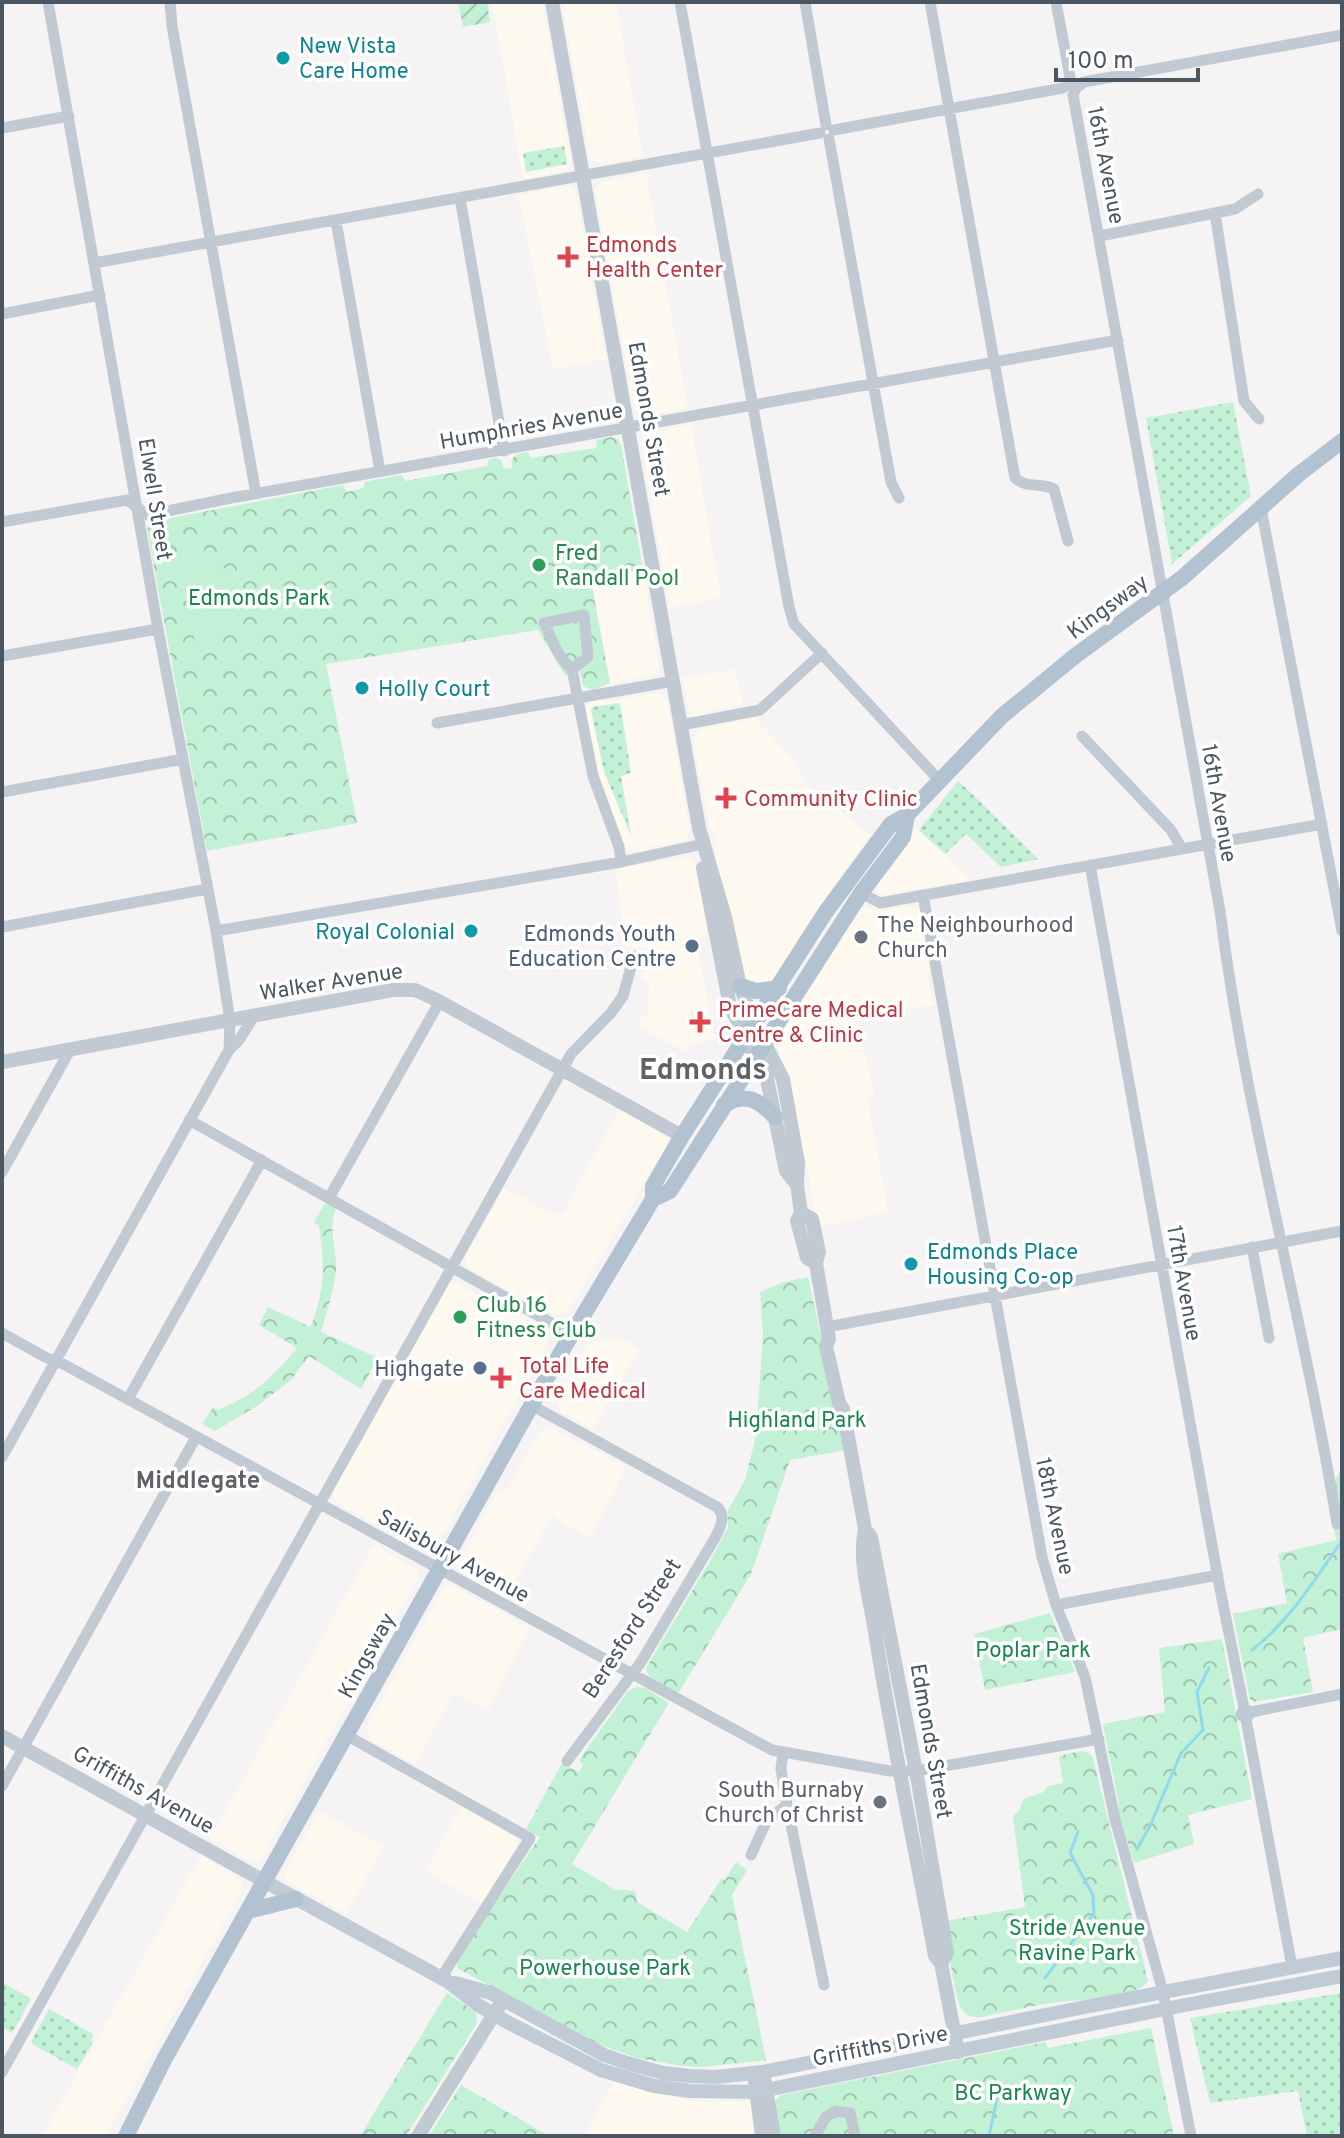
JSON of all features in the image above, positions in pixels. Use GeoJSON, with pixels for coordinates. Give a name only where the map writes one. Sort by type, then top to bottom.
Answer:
{"type":"FeatureCollection","features":[{"type":"Feature","properties":{"kind":"main road","name":"Kingsway"},"geometry":{"type":"LineString","coordinates":[[126,2136],[165,2058],[531,1405],[653,1199],[653,1186],[847,880],[891,824],[907,815],[982,734],[1036,687],[1163,592],[1342,441]]}},
{"type":"Feature","properties":{"kind":"main road","name":"Kingsway"},"geometry":{"type":"LineString","coordinates":[[653,1199],[670,1191],[861,893],[903,837],[907,815]]}},
{"type":"Feature","properties":{"kind":"main road"},"geometry":{"type":"LineString","coordinates":[[740,986],[756,991],[779,988]]}},
{"type":"Feature","properties":{"kind":"main road"},"geometry":{"type":"LineString","coordinates":[[724,1105],[735,1099],[755,1099],[775,1117]]}},
{"type":"Feature","properties":{"kind":"main road","name":"Griffiths Drive"},"geometry":{"type":"LineString","coordinates":[[264,1881],[444,1980],[494,2014],[569,2055],[622,2077],[690,2091],[761,2091],[1166,2008],[1342,1976]]}},
{"type":"Feature","properties":{"kind":"main road"},"geometry":{"type":"LineString","coordinates":[[248,1911],[296,1899]]}},
{"type":"Feature","properties":{"kind":"main road","name":"Griffiths Drive"},"geometry":{"type":"LineString","coordinates":[[444,1980],[491,1993],[604,2055],[663,2073],[690,2076],[758,2073],[1342,1958]]}},
{"type":"Feature","properties":{"kind":"street","name":"Elwell Street"},"geometry":{"type":"LineString","coordinates":[[48,2],[158,629],[216,931],[230,1020],[229,1050]]}},
{"type":"Feature","properties":{"kind":"street"},"geometry":{"type":"LineString","coordinates":[[170,2],[256,494]]}},
{"type":"Feature","properties":{"kind":"street","name":"Edmonds Street"},"geometry":{"type":"LineString","coordinates":[[552,2],[703,844],[709,857],[750,1031]]}},
{"type":"Feature","properties":{"kind":"street"},"geometry":{"type":"LineString","coordinates":[[680,2],[751,406],[794,624],[939,780]]}},
{"type":"Feature","properties":{"kind":"street"},"geometry":{"type":"LineString","coordinates":[[805,2],[872,384],[891,482],[899,498]]}},
{"type":"Feature","properties":{"kind":"street"},"geometry":{"type":"LineString","coordinates":[[930,2],[1015,478],[1027,486],[1044,485],[1054,489],[1068,541]]}},
{"type":"Feature","properties":{"kind":"street","name":"16th Avenue"},"geometry":{"type":"LineString","coordinates":[[1056,2],[1220,911],[1230,987],[1282,1242],[1334,1464],[1337,1524]]}},
{"type":"Feature","properties":{"kind":"street"},"geometry":{"type":"LineString","coordinates":[[94,263],[1058,90],[1084,82],[1342,35]]}},
{"type":"Feature","properties":{"kind":"street"},"geometry":{"type":"LineString","coordinates":[[2,128],[69,116]]}},
{"type":"Feature","properties":{"kind":"street"},"geometry":{"type":"LineString","coordinates":[[1100,236],[1235,209],[1258,194]]}},
{"type":"Feature","properties":{"kind":"street"},"geometry":{"type":"LineString","coordinates":[[460,198],[504,451]]}},
{"type":"Feature","properties":{"kind":"street"},"geometry":{"type":"LineString","coordinates":[[1215,213],[1244,401],[1259,419]]}},
{"type":"Feature","properties":{"kind":"street"},"geometry":{"type":"LineString","coordinates":[[336,221],[380,471]]}},
{"type":"Feature","properties":{"kind":"street"},"geometry":{"type":"LineString","coordinates":[[2,314],[100,295]]}},
{"type":"Feature","properties":{"kind":"street","name":"Humphries Avenue"},"geometry":{"type":"LineString","coordinates":[[2,522],[127,500],[148,515],[1118,340]]}},
{"type":"Feature","properties":{"kind":"street"},"geometry":{"type":"LineString","coordinates":[[1261,508],[1342,931]]}},
{"type":"Feature","properties":{"kind":"street"},"geometry":{"type":"LineString","coordinates":[[572,669],[588,657],[584,615],[544,623],[557,650],[572,669],[593,776],[619,847],[621,862]]}},
{"type":"Feature","properties":{"kind":"street"},"geometry":{"type":"LineString","coordinates":[[2,656],[158,629]]}},
{"type":"Feature","properties":{"kind":"street"},"geometry":{"type":"LineString","coordinates":[[681,725],[760,710],[822,653]]}},
{"type":"Feature","properties":{"kind":"street"},"geometry":{"type":"LineString","coordinates":[[437,723],[674,681]]}},
{"type":"Feature","properties":{"kind":"street"},"geometry":{"type":"LineString","coordinates":[[1082,736],[1171,830],[1182,849]]}},
{"type":"Feature","properties":{"kind":"street"},"geometry":{"type":"LineString","coordinates":[[2,792],[183,759]]}},
{"type":"Feature","properties":{"kind":"street"},"geometry":{"type":"LineString","coordinates":[[861,893],[880,903],[1322,824]]}},
{"type":"Feature","properties":{"kind":"street"},"geometry":{"type":"LineString","coordinates":[[216,931],[621,862],[703,844]]}},
{"type":"Feature","properties":{"kind":"street","name":"Edmonds Street"},"geometry":{"type":"LineString","coordinates":[[703,844],[701,859],[730,1006],[783,1079],[787,1093],[798,1163],[801,1213],[812,1219],[819,1252],[816,1263],[828,1333],[826,1346],[843,1409],[865,1529],[865,1569],[900,1771],[935,1956],[941,1963],[958,2052]]}},
{"type":"Feature","properties":{"kind":"street","name":"17th Avenue"},"geometry":{"type":"LineString","coordinates":[[1090,865],[1292,1967]]}},
{"type":"Feature","properties":{"kind":"street"},"geometry":{"type":"LineString","coordinates":[[2,927],[207,889]]}},
{"type":"Feature","properties":{"kind":"street","name":"18th Avenue"},"geometry":{"type":"LineString","coordinates":[[923,895],[1042,1557],[1056,1605],[1085,1677],[1115,1819],[1163,1992],[1191,2136]]}},
{"type":"Feature","properties":{"kind":"street"},"geometry":{"type":"LineString","coordinates":[[2,2072],[562,1069],[571,1054],[611,1013],[623,996],[634,956]]}},
{"type":"Feature","properties":{"kind":"street","name":"Walker Avenue"},"geometry":{"type":"LineString","coordinates":[[2,1062],[401,990],[419,991],[682,1136]]}},
{"type":"Feature","properties":{"kind":"street"},"geometry":{"type":"LineString","coordinates":[[329,1198],[440,1001]]}},
{"type":"Feature","properties":{"kind":"street","name":"Elwell Street"},"geometry":{"type":"LineString","coordinates":[[2,1457],[229,1050],[254,1016]]}},
{"type":"Feature","properties":{"kind":"street","name":"Edmonds Street"},"geometry":{"type":"LineString","coordinates":[[760,1049],[786,1171],[797,1185]]}},
{"type":"Feature","properties":{"kind":"street"},"geometry":{"type":"LineString","coordinates":[[2,1172],[70,1050]]}},
{"type":"Feature","properties":{"kind":"street"},"geometry":{"type":"LineString","coordinates":[[189,1120],[571,1334]]}},
{"type":"Feature","properties":{"kind":"street"},"geometry":{"type":"LineString","coordinates":[[128,1399],[262,1160]]}},
{"type":"Feature","properties":{"kind":"street"},"geometry":{"type":"LineString","coordinates":[[828,1333],[994,1297],[1342,1231]]}},
{"type":"Feature","properties":{"kind":"street"},"geometry":{"type":"LineString","coordinates":[[1252,1247],[1269,1338]]}},
{"type":"Feature","properties":{"kind":"street","name":"Salisbury Avenue"},"geometry":{"type":"LineString","coordinates":[[2,1333],[756,1743],[783,1752],[916,1771],[1099,1739]]}},
{"type":"Feature","properties":{"kind":"street","name":"Beresford Street"},"geometry":{"type":"LineString","coordinates":[[531,1405],[717,1507],[722,1516],[720,1527],[641,1662],[567,1761]]}},
{"type":"Feature","properties":{"kind":"street"},"geometry":{"type":"LineString","coordinates":[[2,1786],[196,1437]]}},
{"type":"Feature","properties":{"kind":"street","name":"Edmonds Street"},"geometry":{"type":"LineString","coordinates":[[865,1529],[871,1537],[916,1771],[947,1953],[941,1963]]}},
{"type":"Feature","properties":{"kind":"street"},"geometry":{"type":"LineString","coordinates":[[1056,1605],[1218,1575]]}},
{"type":"Feature","properties":{"kind":"street"},"geometry":{"type":"LineString","coordinates":[[1247,1713],[1342,1694]]}},
{"type":"Feature","properties":{"kind":"street"},"geometry":{"type":"LineString","coordinates":[[346,1735],[530,1838],[444,1980]]}},
{"type":"Feature","properties":{"kind":"street","name":"Griffiths Avenue"},"geometry":{"type":"LineString","coordinates":[[2,1736],[264,1881]]}},
{"type":"Feature","properties":{"kind":"street"},"geometry":{"type":"LineString","coordinates":[[783,1752],[781,1769],[787,1805],[824,1985]]}},
{"type":"Feature","properties":{"kind":"street"},"geometry":{"type":"LineString","coordinates":[[751,1855],[767,1820],[787,1805]]}},
{"type":"Feature","properties":{"kind":"street"},"geometry":{"type":"LineString","coordinates":[[418,2136],[503,2000]]}},
{"type":"Feature","properties":{"kind":"street"},"geometry":{"type":"LineString","coordinates":[[758,2073],[774,2136]]}},
{"type":"Feature","properties":{"kind":"street"},"geometry":{"type":"LineString","coordinates":[[761,2091],[762,2136]]}},
{"type":"Feature","properties":{"kind":"street"},"geometry":{"type":"LineString","coordinates":[[815,2136],[826,2117],[836,2111],[850,2113],[855,2136]]}},
{"type":"Feature","properties":{"kind":"shaded area"},"geometry":{"type":"Polygon","coordinates":[[[492,2],[542,2],[571,162],[567,171],[523,179],[492,2]]]}},
{"type":"Feature","properties":{"kind":"shaded area"},"geometry":{"type":"Polygon","coordinates":[[[562,2],[616,2],[643,157],[598,164],[590,159],[562,2]]]}},
{"type":"Feature","properties":{"kind":"shaded area"},"geometry":{"type":"Polygon","coordinates":[[[646,173],[688,409],[641,416],[634,409],[595,190],[601,182],[646,173]]]}},
{"type":"Feature","properties":{"kind":"shaded area"},"geometry":{"type":"Polygon","coordinates":[[[568,186],[576,193],[606,359],[553,369],[519,195],[568,186]]]}},
{"type":"Feature","properties":{"kind":"shaded area"},"geometry":{"type":"Polygon","coordinates":[[[691,424],[721,598],[670,607],[640,440],[645,434],[691,424]]]}},
{"type":"Feature","properties":{"kind":"shaded area"},"geometry":{"type":"Polygon","coordinates":[[[643,569],[660,671],[656,675],[610,683],[591,581],[643,569]]]}},
{"type":"Feature","properties":{"kind":"shaded area"},"geometry":{"type":"Polygon","coordinates":[[[735,669],[743,704],[708,711],[695,718],[690,715],[682,678],[735,669]]]}},
{"type":"Feature","properties":{"kind":"shaded area"},"geometry":{"type":"Polygon","coordinates":[[[658,693],[667,698],[690,832],[685,841],[651,846],[635,852],[625,848],[601,785],[585,709],[591,701],[600,699],[605,702],[658,693]]]}},
{"type":"Feature","properties":{"kind":"shaded area"},"geometry":{"type":"Polygon","coordinates":[[[755,718],[794,760],[806,784],[871,835],[830,891],[772,981],[764,987],[745,981],[714,856],[717,844],[715,833],[709,826],[693,739],[699,729],[755,718]]]}},
{"type":"Feature","properties":{"kind":"shaded area"},"geometry":{"type":"Polygon","coordinates":[[[913,826],[971,880],[883,895],[877,893],[876,883],[913,826]]]}},
{"type":"Feature","properties":{"kind":"shaded area"},"geometry":{"type":"Polygon","coordinates":[[[688,857],[695,862],[708,935],[696,937],[715,1040],[689,1044],[684,1051],[640,1027],[640,1018],[648,1012],[649,981],[642,978],[648,948],[626,947],[615,869],[688,857]]]}},
{"type":"Feature","properties":{"kind":"shaded area"},"geometry":{"type":"Polygon","coordinates":[[[910,906],[919,910],[921,916],[932,999],[936,1005],[857,1017],[874,1095],[868,1100],[888,1212],[818,1227],[790,1079],[775,1041],[858,909],[866,907],[877,911],[910,906]]]}},
{"type":"Feature","properties":{"kind":"shaded area"},"geometry":{"type":"Polygon","coordinates":[[[619,1110],[664,1135],[667,1147],[566,1314],[555,1316],[467,1267],[465,1257],[504,1188],[555,1215],[562,1214],[619,1110]]]}},
{"type":"Feature","properties":{"kind":"shaded area"},"geometry":{"type":"Polygon","coordinates":[[[453,1281],[542,1329],[549,1341],[438,1543],[427,1549],[417,1547],[337,1503],[332,1493],[449,1282],[453,1281]]]}},
{"type":"Feature","properties":{"kind":"shaded area"},"geometry":{"type":"Polygon","coordinates":[[[620,1339],[640,1348],[593,1430],[559,1411],[557,1401],[588,1343],[620,1339]]]}},
{"type":"Feature","properties":{"kind":"shaded area"},"geometry":{"type":"Polygon","coordinates":[[[549,1427],[627,1467],[590,1538],[552,1516],[506,1599],[460,1573],[457,1565],[497,1493],[507,1489],[540,1431],[549,1427]]]}},
{"type":"Feature","properties":{"kind":"shaded area"},"geometry":{"type":"Polygon","coordinates":[[[374,1545],[416,1569],[418,1577],[261,1859],[250,1861],[210,1839],[374,1545]]]}},
{"type":"Feature","properties":{"kind":"shaded area"},"geometry":{"type":"Polygon","coordinates":[[[451,1585],[530,1628],[488,1710],[454,1693],[416,1763],[412,1763],[371,1740],[366,1728],[443,1589],[451,1585]]]}},
{"type":"Feature","properties":{"kind":"shaded area"},"geometry":{"type":"Polygon","coordinates":[[[461,1807],[515,1837],[519,1843],[484,1904],[425,1871],[461,1807]]]}},
{"type":"Feature","properties":{"kind":"shaded area"},"geometry":{"type":"Polygon","coordinates":[[[319,1811],[383,1847],[346,1914],[285,1878],[285,1872],[319,1811]]]}},
{"type":"Feature","properties":{"kind":"shaded area"},"geometry":{"type":"Polygon","coordinates":[[[201,1856],[237,1877],[242,1883],[242,1890],[106,2136],[42,2136],[201,1856]]]}},
{"type":"Feature","properties":{"kind":"shaded area"},"geometry":{"type":"Polygon","coordinates":[[[614,2080],[701,2102],[746,2101],[752,2105],[756,2136],[584,2136],[614,2080]]]}},
{"type":"Feature","properties":{"kind":"green space"},"geometry":{"type":"Polygon","coordinates":[[[458,2],[487,2],[490,22],[463,27],[458,2]]]}},
{"type":"Feature","properties":{"kind":"green space"},"geometry":{"type":"Polygon","coordinates":[[[564,146],[567,164],[526,172],[523,153],[564,146]]]}},
{"type":"Feature","properties":{"kind":"green space"},"geometry":{"type":"Polygon","coordinates":[[[1233,402],[1251,496],[1172,564],[1146,418],[1233,402]]]}},
{"type":"Feature","properties":{"kind":"green space","name":"Edmonds Park"},"geometry":{"type":"Polygon","coordinates":[[[618,439],[621,445],[643,569],[591,581],[610,683],[592,690],[583,686],[580,671],[565,675],[538,630],[326,664],[357,823],[207,851],[147,530],[150,522],[343,485],[347,492],[364,488],[364,482],[401,475],[405,481],[487,466],[488,460],[495,458],[501,460],[504,469],[512,468],[512,459],[517,454],[528,452],[531,458],[596,448],[597,440],[618,439]]]}},
{"type":"Feature","properties":{"kind":"green space"},"geometry":{"type":"Polygon","coordinates":[[[203,543],[208,571],[207,554],[219,552],[221,569],[234,567],[242,611],[216,616],[220,643],[196,648],[183,576],[195,573],[183,574],[179,547],[203,543]]]}},
{"type":"Feature","properties":{"kind":"green space"},"geometry":{"type":"Polygon","coordinates":[[[620,703],[631,773],[621,776],[631,836],[604,772],[591,710],[592,707],[620,703]]]}},
{"type":"Feature","properties":{"kind":"green space"},"geometry":{"type":"Polygon","coordinates":[[[958,781],[1038,859],[1001,867],[966,834],[945,854],[919,830],[958,781]]]}},
{"type":"Feature","properties":{"kind":"green space"},"geometry":{"type":"Polygon","coordinates":[[[327,1199],[338,1205],[332,1229],[336,1269],[321,1332],[378,1358],[361,1389],[309,1356],[291,1380],[257,1406],[215,1431],[202,1424],[213,1407],[218,1410],[252,1392],[271,1377],[297,1348],[259,1325],[268,1307],[311,1327],[322,1277],[319,1226],[314,1223],[327,1199]]]}},
{"type":"Feature","properties":{"kind":"green space","name":"Highland Park"},"geometry":{"type":"Polygon","coordinates":[[[808,1277],[846,1450],[790,1460],[751,1574],[679,1692],[669,1689],[654,1681],[646,1668],[728,1527],[728,1510],[745,1480],[756,1436],[763,1334],[760,1292],[808,1277]]]}},
{"type":"Feature","properties":{"kind":"green space"},"geometry":{"type":"Polygon","coordinates":[[[1342,1468],[1342,1629],[1303,1638],[1313,1692],[1253,1702],[1233,1614],[1287,1603],[1278,1554],[1336,1540],[1333,1524],[1341,1522],[1335,1480],[1342,1468]]]}},
{"type":"Feature","properties":{"kind":"green space","name":"Poplar Park"},"geometry":{"type":"Polygon","coordinates":[[[1050,1613],[1075,1672],[985,1690],[974,1634],[1050,1613]]]}},
{"type":"Feature","properties":{"kind":"green space","name":"Stride Avenue Ravine Park"},"geometry":{"type":"Polygon","coordinates":[[[1222,1639],[1252,1799],[1188,1815],[1194,1844],[1134,1863],[1118,1810],[1103,1724],[1165,1712],[1159,1648],[1222,1639]]]}},
{"type":"Feature","properties":{"kind":"green space","name":"Powerhouse Park"},"geometry":{"type":"Polygon","coordinates":[[[645,1688],[669,1703],[572,1864],[614,1889],[635,1891],[637,1902],[687,1932],[721,1879],[725,1880],[736,1862],[747,1870],[732,1895],[766,2060],[703,2067],[638,2058],[592,2042],[457,1968],[458,1957],[540,1837],[526,1829],[562,1763],[579,1772],[583,1765],[581,1757],[628,1691],[645,1688]]]}},
{"type":"Feature","properties":{"kind":"green space","name":"Stride Avenue Ravine Park"},"geometry":{"type":"Polygon","coordinates":[[[1087,1752],[1093,1758],[1148,1981],[1141,1988],[1115,1996],[1044,2004],[981,2017],[969,2016],[963,2011],[956,1994],[945,1921],[1025,1907],[1013,1817],[1023,1799],[1044,1792],[1048,1786],[1063,1783],[1059,1756],[1087,1752]]]}},
{"type":"Feature","properties":{"kind":"green space"},"geometry":{"type":"Polygon","coordinates":[[[2,1982],[31,1999],[12,2033],[2,2027],[2,1982]]]}},
{"type":"Feature","properties":{"kind":"green space"},"geometry":{"type":"Polygon","coordinates":[[[447,1993],[476,2012],[477,2023],[406,2136],[360,2136],[447,1993]]]}},
{"type":"Feature","properties":{"kind":"green space"},"geometry":{"type":"Polygon","coordinates":[[[1342,1993],[1342,2136],[1307,2136],[1298,2091],[1210,2103],[1190,2018],[1342,1993]]]}},
{"type":"Feature","properties":{"kind":"green space"},"geometry":{"type":"Polygon","coordinates":[[[49,2009],[93,2034],[91,2046],[77,2069],[32,2044],[49,2009]]]}},
{"type":"Feature","properties":{"kind":"green space","name":"BC Parkway"},"geometry":{"type":"Polygon","coordinates":[[[1151,2028],[1174,2136],[778,2136],[774,2102],[781,2095],[1045,2042],[1048,2048],[1151,2028]]]}},
{"type":"Feature","properties":{"kind":"green space"},"geometry":{"type":"Polygon","coordinates":[[[461,2085],[549,2136],[429,2136],[461,2085]]]}},
{"type":"Feature","properties":{"kind":"waterway"},"geometry":{"type":"LineString","coordinates":[[1252,1650],[1290,1613],[1342,1541]]}},
{"type":"Feature","properties":{"kind":"waterway"},"geometry":{"type":"LineString","coordinates":[[1137,1849],[1181,1753],[1203,1730],[1197,1692],[1209,1668]]}},
{"type":"Feature","properties":{"kind":"waterway"},"geometry":{"type":"LineString","coordinates":[[1045,1978],[1094,1913],[1093,1895],[1070,1853],[1078,1832]]}},
{"type":"Feature","properties":{"kind":"waterway"},"geometry":{"type":"LineString","coordinates":[[989,2136],[997,2099]]}},
{"type":"Feature","properties":{"kind":"place","name":"New Vista Care Home"},"geometry":{"type":"Point","coordinates":[283,58]}},
{"type":"Feature","properties":{"kind":"place","name":"Edmonds Health Center"},"geometry":{"type":"Point","coordinates":[568,257]}},
{"type":"Feature","properties":{"kind":"place","name":"Fred Randall Pool"},"geometry":{"type":"Point","coordinates":[539,565]}},
{"type":"Feature","properties":{"kind":"place","name":"Holly Court"},"geometry":{"type":"Point","coordinates":[362,688]}},
{"type":"Feature","properties":{"kind":"place","name":"Community Clinic"},"geometry":{"type":"Point","coordinates":[726,798]}},
{"type":"Feature","properties":{"kind":"place","name":"Royal Colonial"},"geometry":{"type":"Point","coordinates":[471,931]}},
{"type":"Feature","properties":{"kind":"place","name":"The Neighbourhood Church"},"geometry":{"type":"Point","coordinates":[861,937]}},
{"type":"Feature","properties":{"kind":"place","name":"Edmonds Youth Education Centre"},"geometry":{"type":"Point","coordinates":[692,946]}},
{"type":"Feature","properties":{"kind":"place","name":"PrimeCare Medical Centre & Clinic"},"geometry":{"type":"Point","coordinates":[700,1022]}},
{"type":"Feature","properties":{"kind":"place","name":"Edmonds Place Housing Co-op"},"geometry":{"type":"Point","coordinates":[911,1264]}},
{"type":"Feature","properties":{"kind":"place","name":"Club 16 Fitness Club"},"geometry":{"type":"Point","coordinates":[460,1317]}},
{"type":"Feature","properties":{"kind":"place","name":"Highgate"},"geometry":{"type":"Point","coordinates":[480,1368]}},
{"type":"Feature","properties":{"kind":"place","name":"Total Life Care Medical"},"geometry":{"type":"Point","coordinates":[501,1378]}},
{"type":"Feature","properties":{"kind":"place","name":"South Burnaby Church of Christ"},"geometry":{"type":"Point","coordinates":[880,1802]}},
{"type":"Feature","properties":{"kind":"district","name":"Edmonds"},"geometry":{"type":"Point","coordinates":[703,1069]}},
{"type":"Feature","properties":{"kind":"district","name":"Middlegate"},"geometry":{"type":"Point","coordinates":[198,1480]}}]}
